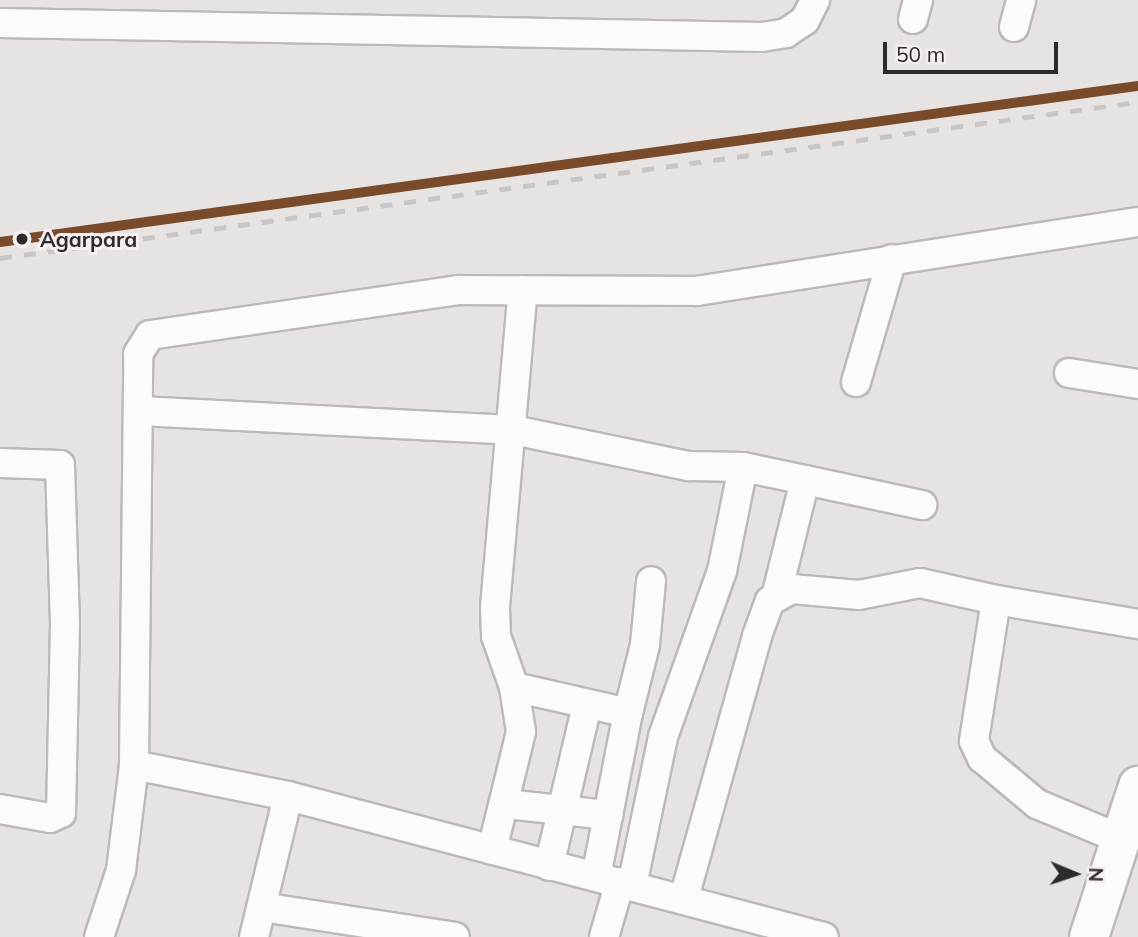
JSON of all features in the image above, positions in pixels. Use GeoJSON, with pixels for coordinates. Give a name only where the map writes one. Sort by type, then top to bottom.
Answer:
{"type":"FeatureCollection","features":[{"type":"Feature","properties":{"kind":"street"},"geometry":{"type":"LineString","coordinates":[[0,23],[762,37],[786,33],[805,20],[815,0]]}},
{"type":"Feature","properties":{"kind":"street"},"geometry":{"type":"LineString","coordinates":[[1014,27],[1021,0]]}},
{"type":"Feature","properties":{"kind":"street"},"geometry":{"type":"LineString","coordinates":[[99,937],[121,870],[134,765],[138,354],[150,335],[287,319],[408,294],[523,290],[697,291],[1138,222]]}},
{"type":"Feature","properties":{"kind":"street"},"geometry":{"type":"LineString","coordinates":[[856,383],[892,259]]}},
{"type":"Feature","properties":{"kind":"street"},"geometry":{"type":"LineString","coordinates":[[492,850],[506,804],[521,733],[514,687],[498,643],[495,607],[513,430],[523,290]]}},
{"type":"Feature","properties":{"kind":"street"},"geometry":{"type":"LineString","coordinates":[[1069,373],[1138,384]]}},
{"type":"Feature","properties":{"kind":"street"},"geometry":{"type":"LineString","coordinates":[[139,411],[513,430],[689,466],[743,467],[922,505]]}},
{"type":"Feature","properties":{"kind":"street"},"geometry":{"type":"LineString","coordinates":[[0,463],[60,465],[65,642],[61,813],[50,818],[0,809]]}},
{"type":"Feature","properties":{"kind":"street"},"geometry":{"type":"LineString","coordinates":[[604,937],[616,882],[663,737],[722,571],[743,467]]}},
{"type":"Feature","properties":{"kind":"street"},"geometry":{"type":"LineString","coordinates":[[684,898],[757,636],[777,593],[805,480]]}},
{"type":"Feature","properties":{"kind":"street"},"geometry":{"type":"LineString","coordinates":[[616,882],[608,815],[628,713],[645,645],[650,581]]}},
{"type":"Feature","properties":{"kind":"street"},"geometry":{"type":"LineString","coordinates":[[777,593],[859,594],[919,583],[996,600],[1138,624]]}},
{"type":"Feature","properties":{"kind":"street"},"geometry":{"type":"LineString","coordinates":[[996,600],[974,741],[982,758],[1037,804],[1133,812],[1089,937]]}},
{"type":"Feature","properties":{"kind":"street"},"geometry":{"type":"LineString","coordinates":[[514,687],[628,713]]}},
{"type":"Feature","properties":{"kind":"street"},"geometry":{"type":"LineString","coordinates":[[549,866],[587,705]]}},
{"type":"Feature","properties":{"kind":"street"},"geometry":{"type":"LineString","coordinates":[[134,765],[288,796],[549,866],[684,898],[754,928],[824,937]]}},
{"type":"Feature","properties":{"kind":"street"},"geometry":{"type":"LineString","coordinates":[[254,937],[288,796]]}},
{"type":"Feature","properties":{"kind":"street"},"geometry":{"type":"LineString","coordinates":[[506,804],[608,815]]}},
{"type":"Feature","properties":{"kind":"street"},"geometry":{"type":"LineString","coordinates":[[262,907],[456,937]]}},
{"type":"Feature","properties":{"kind":"railway"},"geometry":{"type":"LineString","coordinates":[[0,242],[1138,86]]}},
{"type":"Feature","properties":{"kind":"railway"},"geometry":{"type":"LineString","coordinates":[[0,258],[1138,102]]}},
{"type":"Feature","properties":{"kind":"transit line"},"geometry":{"type":"LineString","coordinates":[[0,242],[1138,86]]}},
{"type":"Feature","properties":{"kind":"place","name":"Agarpara"},"geometry":{"type":"Point","coordinates":[22,239]}}]}
